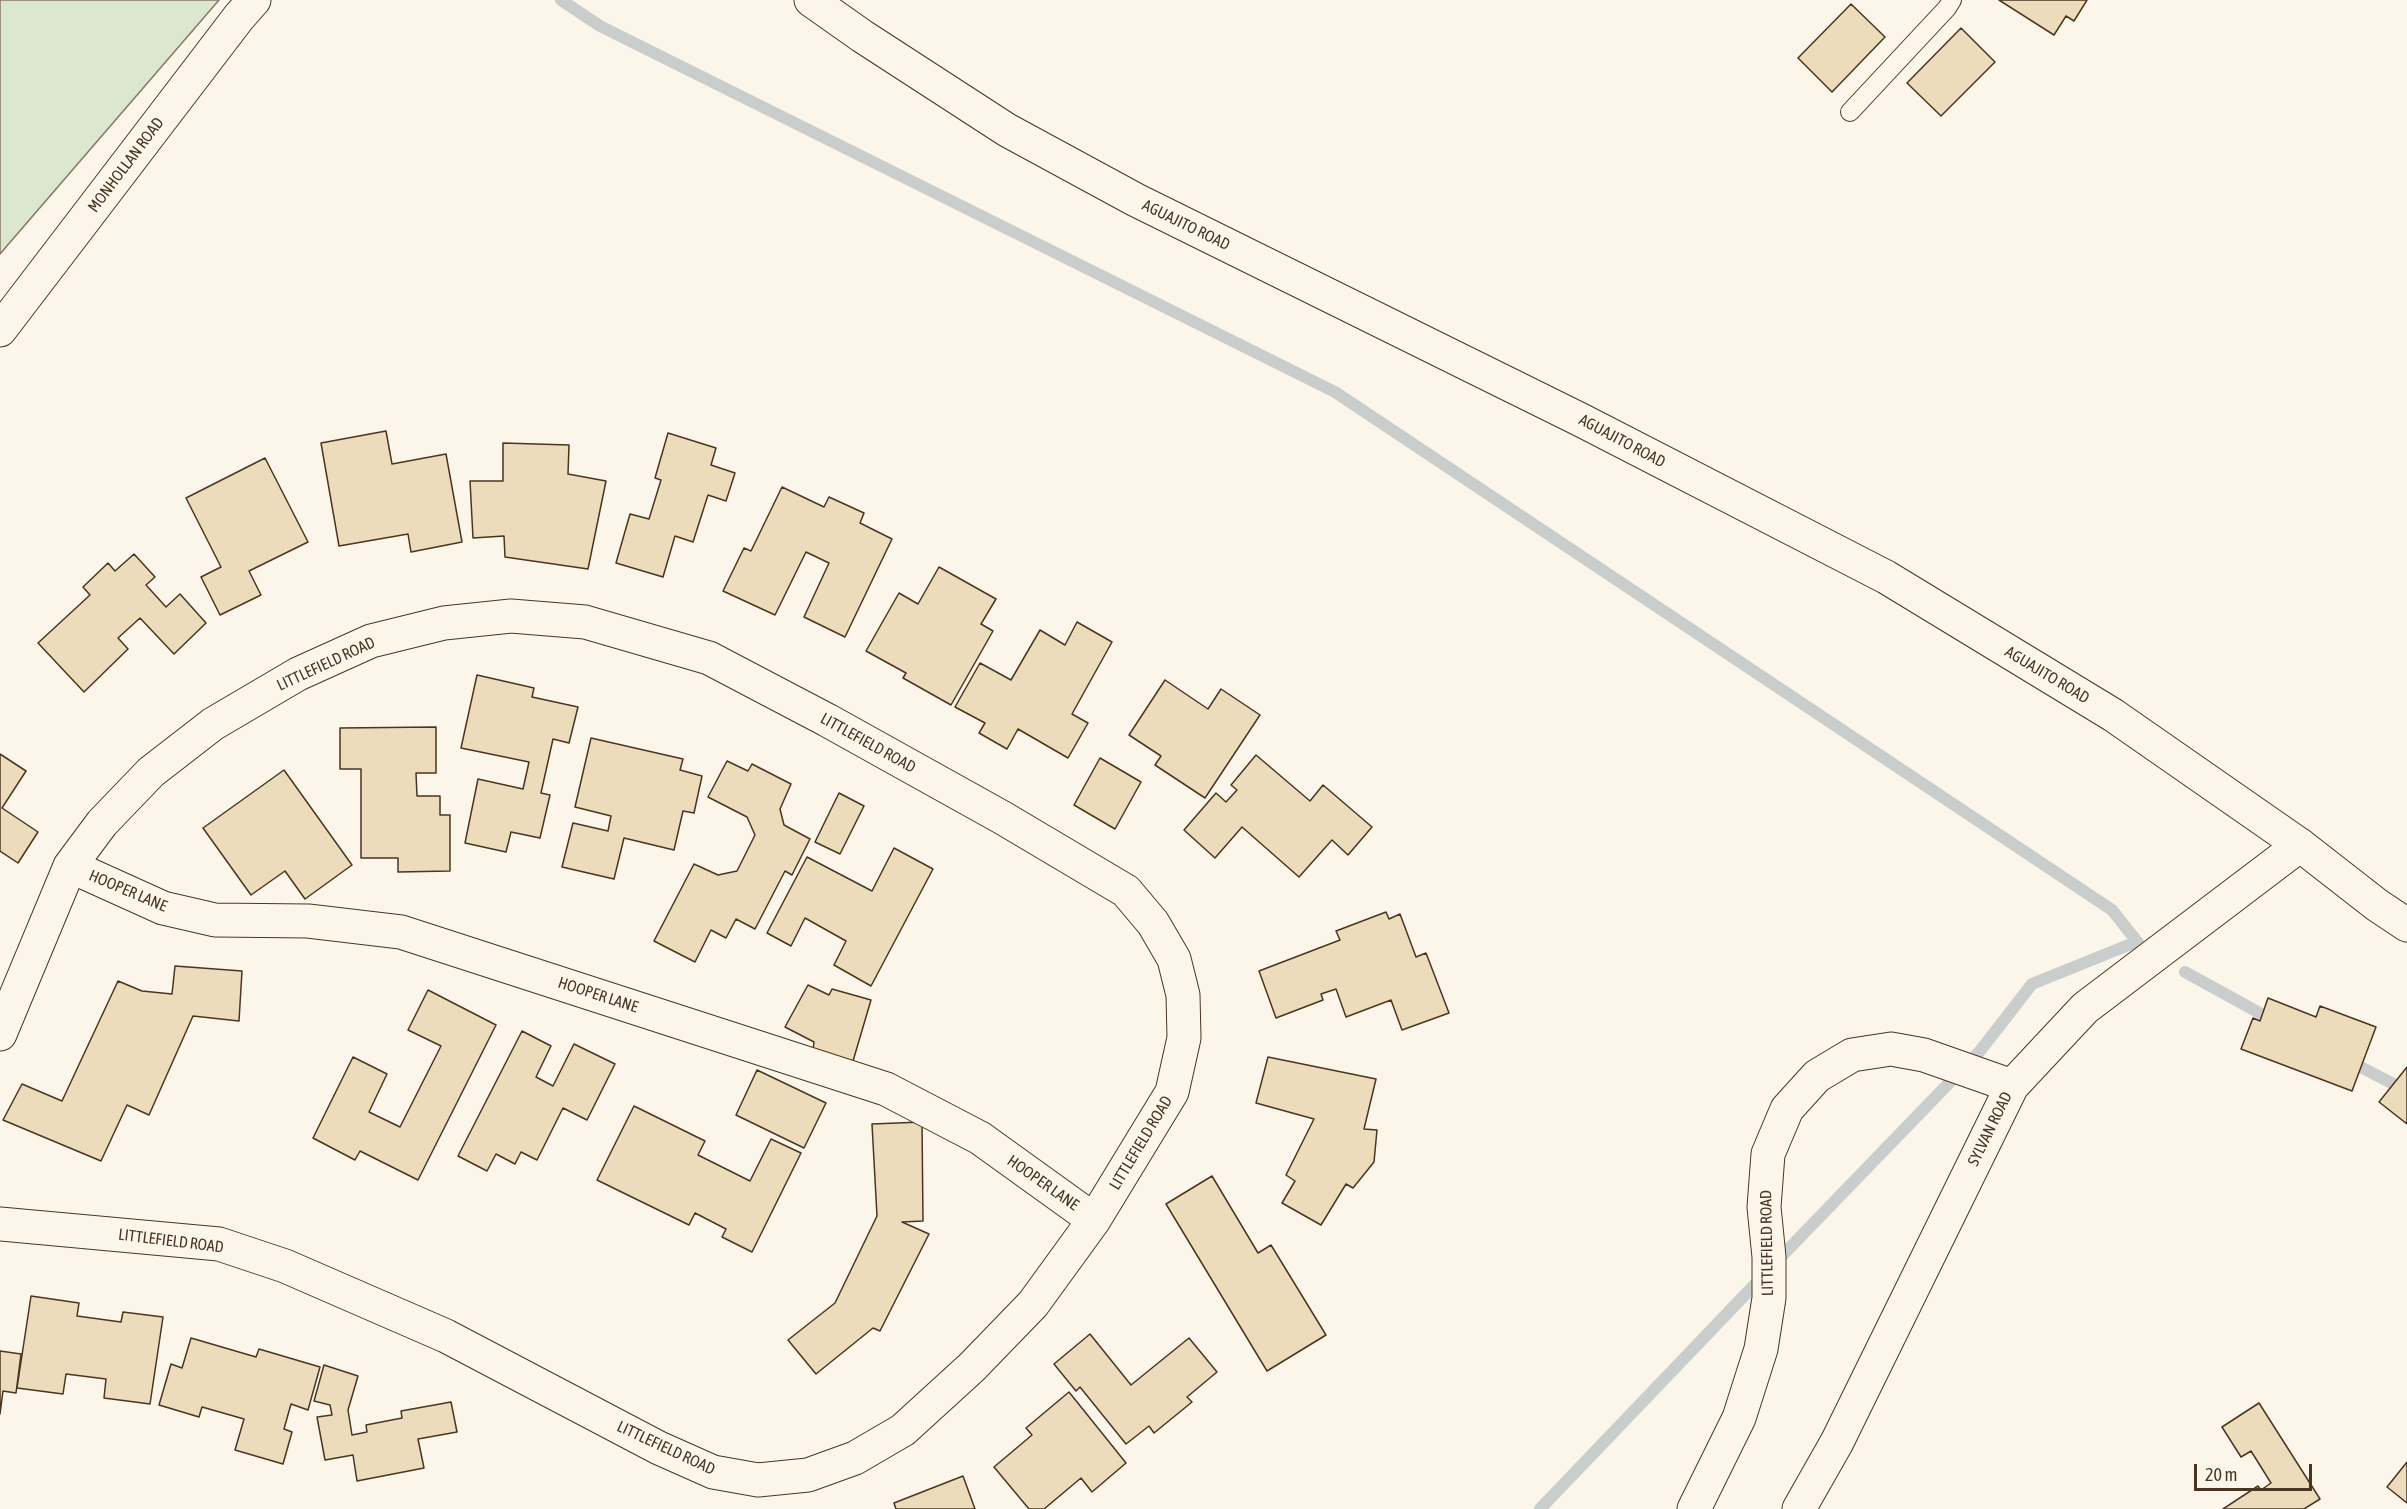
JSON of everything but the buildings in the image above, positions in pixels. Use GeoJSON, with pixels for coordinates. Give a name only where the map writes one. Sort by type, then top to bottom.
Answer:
{"type":"FeatureCollection","features":[{"type":"Feature","properties":{"kind":"street","name":"MONHOLLAN ROAD"},"geometry":{"type":"LineString","coordinates":[[0,330],[254,0]]}},
{"type":"Feature","properties":{"kind":"street","name":"AGUAJITO ROAD"},"geometry":{"type":"LineString","coordinates":[[811,0],[862,36],[1007,130],[1136,200],[1581,420],[1886,578],[2113,715],[2300,845],[2377,905],[2407,925]]}},
{"type":"Feature","properties":{"kind":"street","name":"LITTLEFIELD ROAD"},"geometry":{"type":"LineString","coordinates":[[0,1034],[70,866],[102,823],[151,772],[213,724],[298,674],[371,641],[444,623],[511,616],[585,622],[709,658],[827,720],[1126,891],[1153,923],[1174,959],[1183,995],[1184,1038],[1172,1092],[1094,1220],[1033,1304],[972,1367],[903,1430],[855,1458],[808,1475],[758,1480],[713,1472],[659,1448],[446,1336],[285,1266],[219,1244],[0,1224]]}},
{"type":"Feature","properties":{"kind":"street","name":"SYLVAN ROAD"},"geometry":{"type":"LineString","coordinates":[[1799,1509],[1837,1442],[2012,1086],[2085,1008],[2300,845]]}},
{"type":"Feature","properties":{"kind":"street","name":"HOOPER LANE"},"geometry":{"type":"LineString","coordinates":[[70,866],[163,908],[215,920],[308,921],[401,932],[886,1089],[980,1138],[1094,1220]]}},
{"type":"Feature","properties":{"kind":"street","name":"LITTLEFIELD ROAD"},"geometry":{"type":"LineString","coordinates":[[1694,1509],[1739,1418],[1761,1349],[1770,1298],[1764,1207],[1768,1154],[1787,1109],[1817,1076],[1852,1055],[1891,1049],[1924,1055],[2012,1086]]}},
{"type":"Feature","properties":{"kind":"lane"},"geometry":{"type":"LineString","coordinates":[[1850,112],[1952,0]]}},
{"type":"Feature","properties":{"kind":"green space"},"geometry":{"type":"Polygon","coordinates":[[[0,0],[219,0],[0,254],[0,0]]]}},
{"type":"Feature","properties":{"kind":"waterway"},"geometry":{"type":"LineString","coordinates":[[561,0],[600,26],[1335,392],[2112,910],[2139,944]]}},
{"type":"Feature","properties":{"kind":"waterway"},"geometry":{"type":"LineString","coordinates":[[1775,1263],[1980,1051],[2032,984],[2136,942]]}},
{"type":"Feature","properties":{"kind":"waterway"},"geometry":{"type":"LineString","coordinates":[[2185,972],[2276,1022]]}},
{"type":"Feature","properties":{"kind":"waterway"},"geometry":{"type":"LineString","coordinates":[[2347,1060],[2407,1091]]}},
{"type":"Feature","properties":{"kind":"waterway"},"geometry":{"type":"LineString","coordinates":[[1540,1509],[1763,1276]]}}]}
